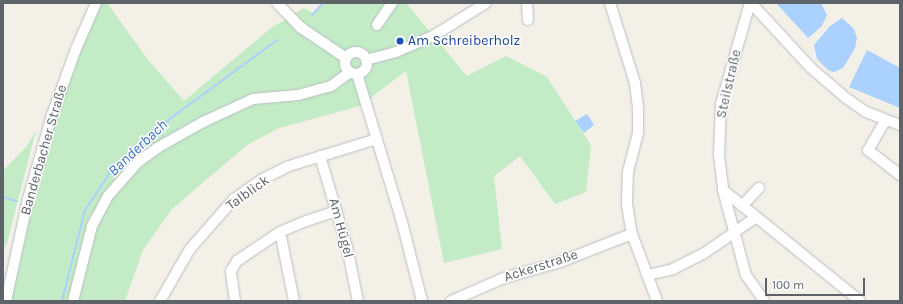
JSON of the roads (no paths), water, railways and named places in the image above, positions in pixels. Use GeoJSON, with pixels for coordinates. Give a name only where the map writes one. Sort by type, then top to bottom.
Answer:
{"type":"FeatureCollection","features":[{"type":"Feature","properties":{"kind":"street","name":"Banderbacher Straße"},"geometry":{"type":"LineString","coordinates":[[6,301],[28,199],[52,115],[76,49],[96,3]]}},
{"type":"Feature","properties":{"kind":"street"},"geometry":{"type":"LineString","coordinates":[[276,3],[300,28],[346,58]]}},
{"type":"Feature","properties":{"kind":"street"},"geometry":{"type":"LineString","coordinates":[[377,26],[392,3]]}},
{"type":"Feature","properties":{"kind":"street"},"geometry":{"type":"LineString","coordinates":[[366,60],[396,52],[427,38],[486,3]]}},
{"type":"Feature","properties":{"kind":"street"},"geometry":{"type":"LineString","coordinates":[[527,3],[528,20]]}},
{"type":"Feature","properties":{"kind":"street"},"geometry":{"type":"LineString","coordinates":[[610,3],[635,82],[638,108],[638,133],[628,172],[627,204],[632,234],[657,301]]}},
{"type":"Feature","properties":{"kind":"street"},"geometry":{"type":"LineString","coordinates":[[750,3],[811,68],[846,98],[885,121],[900,125]]}},
{"type":"Feature","properties":{"kind":"street","name":"Steilstraße"},"geometry":{"type":"LineString","coordinates":[[750,3],[721,104],[719,155],[723,190],[746,275],[764,301]]}},
{"type":"Feature","properties":{"kind":"street"},"geometry":{"type":"LineString","coordinates":[[73,301],[92,226],[112,190],[138,162],[157,148],[203,122],[253,99],[298,95],[331,86],[354,73],[365,69],[366,60],[363,54],[357,52],[350,53],[346,58],[345,65],[354,73],[377,140],[402,222],[422,301]]}},
{"type":"Feature","properties":{"kind":"street"},"geometry":{"type":"LineString","coordinates":[[885,121],[868,150],[900,175]]}},
{"type":"Feature","properties":{"kind":"street","name":"Talblick"},"geometry":{"type":"LineString","coordinates":[[160,301],[190,249],[234,199],[261,180],[289,166],[377,140]]}},
{"type":"Feature","properties":{"kind":"street","name":"Am Hügel"},"geometry":{"type":"LineString","coordinates":[[320,156],[336,211],[358,301]]}},
{"type":"Feature","properties":{"kind":"street"},"geometry":{"type":"LineString","coordinates":[[742,206],[759,188]]}},
{"type":"Feature","properties":{"kind":"street"},"geometry":{"type":"LineString","coordinates":[[723,190],[755,218],[860,301]]}},
{"type":"Feature","properties":{"kind":"street"},"geometry":{"type":"LineString","coordinates":[[235,301],[231,271],[232,266],[280,232],[306,220],[336,211]]}},
{"type":"Feature","properties":{"kind":"street"},"geometry":{"type":"LineString","coordinates":[[648,276],[673,269],[703,254],[755,218]]}},
{"type":"Feature","properties":{"kind":"street"},"geometry":{"type":"LineString","coordinates":[[280,232],[294,301]]}},
{"type":"Feature","properties":{"kind":"street","name":"Ackerstraße"},"geometry":{"type":"LineString","coordinates":[[450,301],[504,278],[560,262],[632,234]]}},
{"type":"Feature","properties":{"kind":"water"},"geometry":{"type":"Polygon","coordinates":[[[776,3],[821,3],[827,15],[822,26],[808,38],[776,3]]]}},
{"type":"Feature","properties":{"kind":"water"},"geometry":{"type":"Polygon","coordinates":[[[842,18],[854,29],[857,38],[855,48],[843,68],[834,72],[828,70],[817,59],[814,45],[830,26],[842,18]]]}},
{"type":"Feature","properties":{"kind":"water"},"geometry":{"type":"Polygon","coordinates":[[[867,50],[900,68],[900,108],[849,87],[867,50]]]}},
{"type":"Feature","properties":{"kind":"water"},"geometry":{"type":"Polygon","coordinates":[[[587,114],[594,125],[584,133],[575,121],[587,114]]]}},
{"type":"Feature","properties":{"kind":"waterway","name":"Banderbach"},"geometry":{"type":"LineString","coordinates":[[312,15],[323,3]]}},
{"type":"Feature","properties":{"kind":"waterway","name":"Banderbach"},"geometry":{"type":"LineString","coordinates":[[62,301],[85,210],[113,168],[171,118],[277,40]]}},
{"type":"Feature","properties":{"kind":"waterway"},"geometry":{"type":"LineString","coordinates":[[3,197],[16,201]]}},
{"type":"Feature","properties":{"kind":"place","name":"Am Schreiberholz"},"geometry":{"type":"Point","coordinates":[400,41]}}]}
